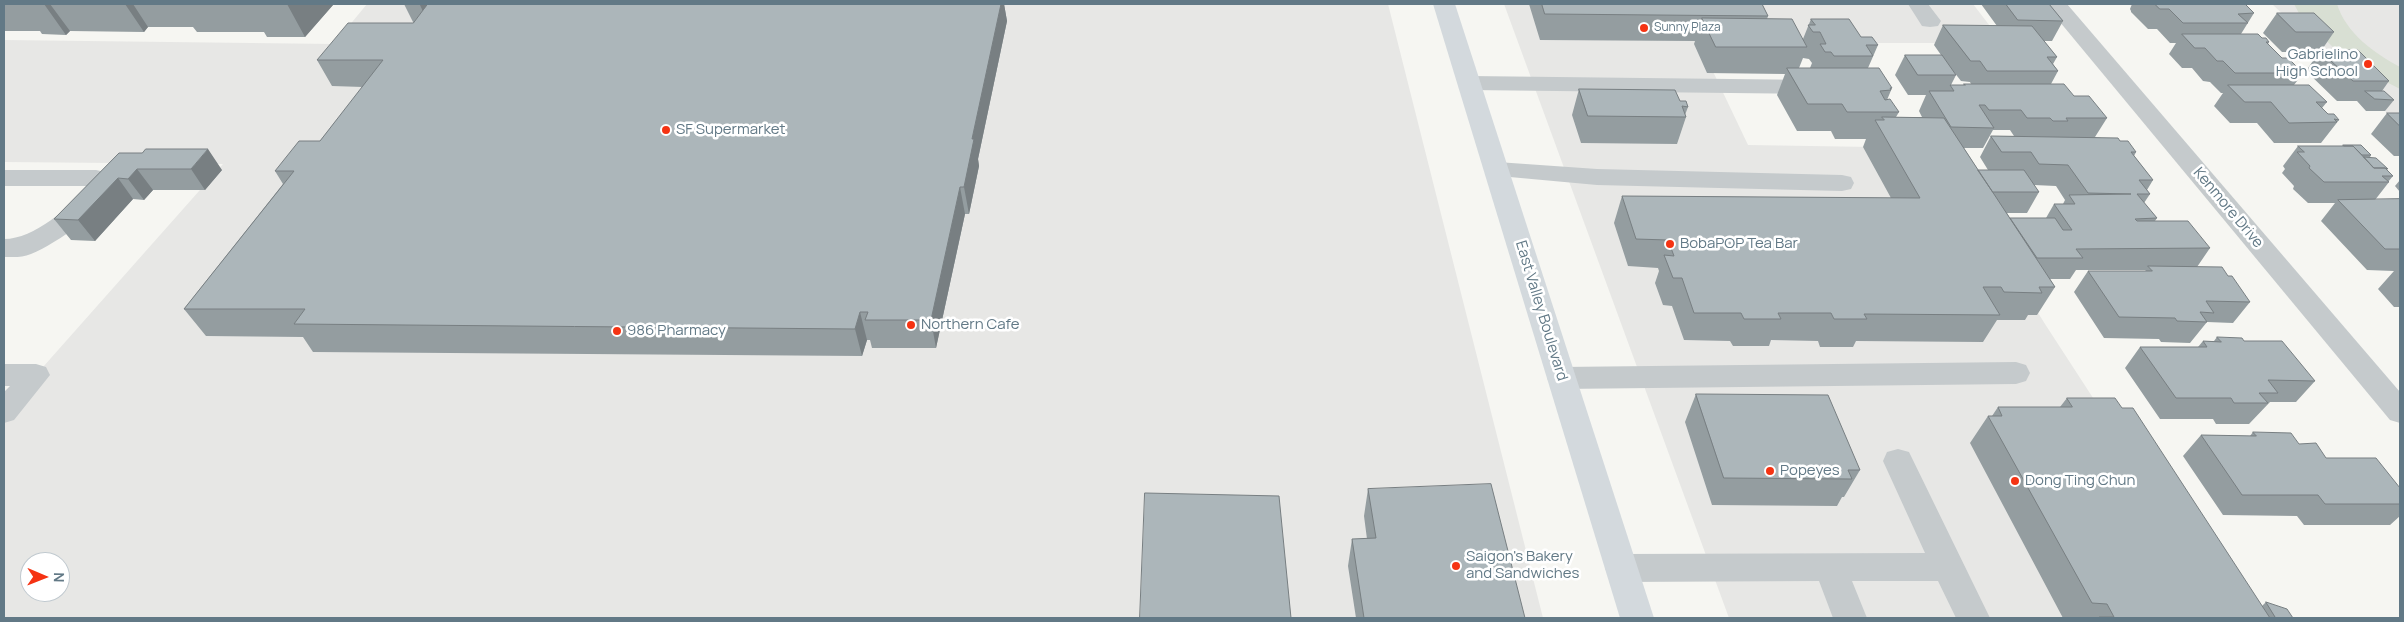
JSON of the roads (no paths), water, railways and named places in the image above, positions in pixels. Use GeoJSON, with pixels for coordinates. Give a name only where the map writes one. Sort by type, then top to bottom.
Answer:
{"type":"FeatureCollection","features":[{"type":"Feature","properties":{"kind":"main road","name":"East Valley Boulevard"},"geometry":{"type":"LineString","coordinates":[[1444,4],[1637,618]]}},
{"type":"Feature","properties":{"kind":"street"},"geometry":{"type":"LineString","coordinates":[[1918,4],[1930,21]]}},
{"type":"Feature","properties":{"kind":"street","name":"Kenmore Drive"},"geometry":{"type":"LineString","coordinates":[[2056,4],[2400,412]]}},
{"type":"Feature","properties":{"kind":"street"},"geometry":{"type":"LineString","coordinates":[[1469,83],[1835,87]]}},
{"type":"Feature","properties":{"kind":"street"},"geometry":{"type":"LineString","coordinates":[[1497,170],[1597,177],[1842,183]]}},
{"type":"Feature","properties":{"kind":"street"},"geometry":{"type":"LineString","coordinates":[[4,178],[96,178],[106,186],[71,219],[22,248],[4,248]]}},
{"type":"Feature","properties":{"kind":"street"},"geometry":{"type":"LineString","coordinates":[[1561,378],[2016,373]]}},
{"type":"Feature","properties":{"kind":"street"},"geometry":{"type":"LineString","coordinates":[[4,374],[36,375],[4,412]]}},
{"type":"Feature","properties":{"kind":"street"},"geometry":{"type":"LineString","coordinates":[[1898,461],[1973,618]]}},
{"type":"Feature","properties":{"kind":"street"},"geometry":{"type":"LineString","coordinates":[[1830,567],[1850,618]]}},
{"type":"Feature","properties":{"kind":"street"},"geometry":{"type":"LineString","coordinates":[[1621,568],[1948,567]]}},
{"type":"Feature","properties":{"kind":"place","name":"Sunny Plaza"},"geometry":{"type":"Point","coordinates":[1644,28]}},
{"type":"Feature","properties":{"kind":"place","name":"Gabrielino High School"},"geometry":{"type":"Point","coordinates":[2368,64]}},
{"type":"Feature","properties":{"kind":"place","name":"SF Supermarket"},"geometry":{"type":"Point","coordinates":[666,130]}},
{"type":"Feature","properties":{"kind":"place","name":"BobaPOP Tea Bar"},"geometry":{"type":"Point","coordinates":[1670,244]}},
{"type":"Feature","properties":{"kind":"place","name":"Northern Cafe"},"geometry":{"type":"Point","coordinates":[911,325]}},
{"type":"Feature","properties":{"kind":"place","name":"986 Pharmacy"},"geometry":{"type":"Point","coordinates":[617,331]}},
{"type":"Feature","properties":{"kind":"place","name":"Popeyes"},"geometry":{"type":"Point","coordinates":[1770,471]}},
{"type":"Feature","properties":{"kind":"place","name":"Dong Ting Chun"},"geometry":{"type":"Point","coordinates":[2015,481]}},
{"type":"Feature","properties":{"kind":"place","name":"Saigon's Bakery and Sandwiches"},"geometry":{"type":"Point","coordinates":[1456,566]}}]}
